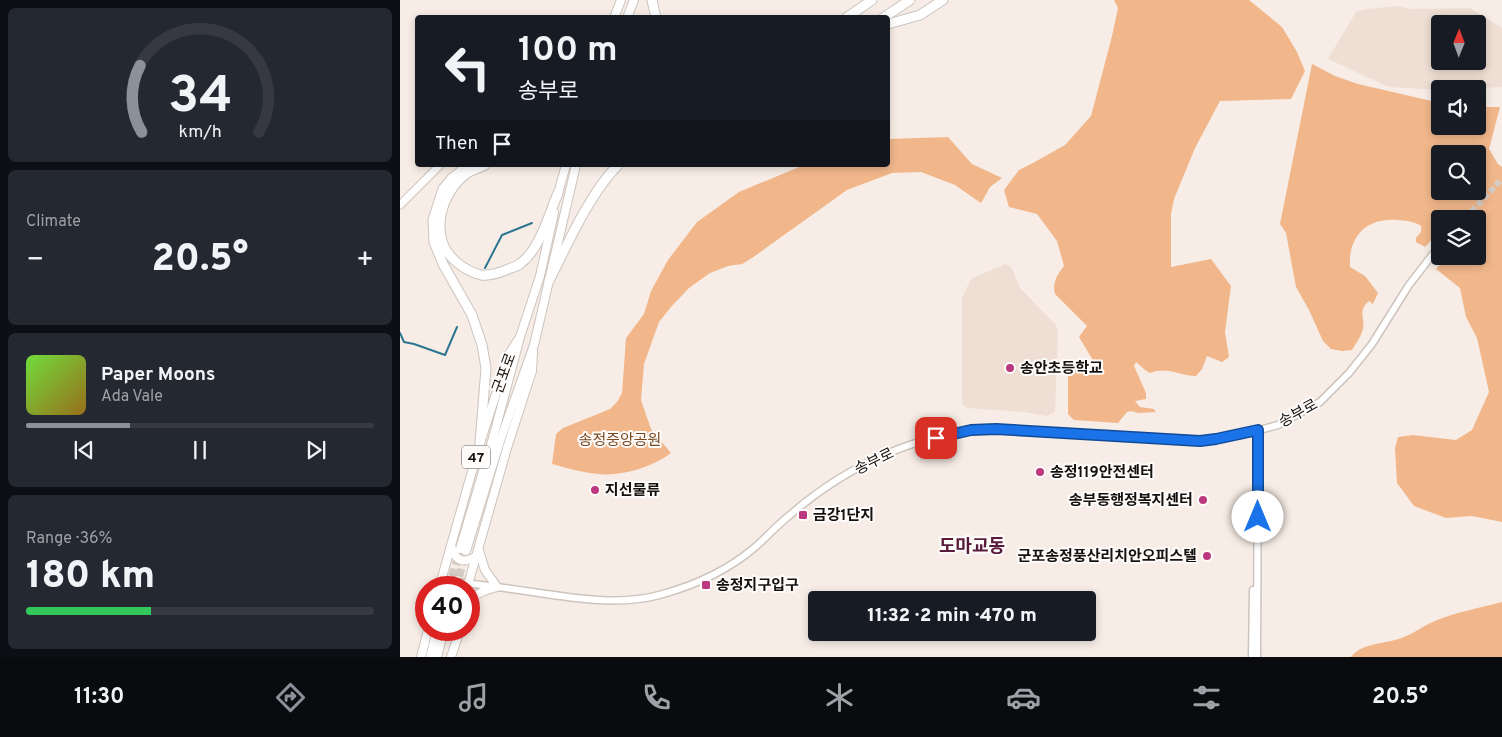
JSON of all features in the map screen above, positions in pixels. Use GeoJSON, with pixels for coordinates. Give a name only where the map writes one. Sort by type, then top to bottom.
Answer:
{"type":"FeatureCollection","features":[{"type":"Feature","properties":{"kind":"highway"},"geometry":{"type":"LineString","coordinates":[[652,0],[655,15]]}},
{"type":"Feature","properties":{"kind":"highway"},"geometry":{"type":"LineString","coordinates":[[850,15],[872,0]]}},
{"type":"Feature","properties":{"kind":"highway"},"geometry":{"type":"LineString","coordinates":[[888,15],[910,0]]}},
{"type":"Feature","properties":{"kind":"highway"},"geometry":{"type":"LineString","coordinates":[[890,23],[920,15],[943,0]]}},
{"type":"Feature","properties":{"kind":"highway"},"geometry":{"type":"LineString","coordinates":[[466,167],[452,178],[443,189],[433,220],[433,227],[434,242],[443,264],[472,315],[482,345],[486,368],[480,443]]}},
{"type":"Feature","properties":{"kind":"highway"},"geometry":{"type":"LineString","coordinates":[[481,167],[468,173],[455,184],[448,194],[440,220],[442,241],[446,249],[454,260],[468,270],[483,275],[502,272],[521,263],[536,246],[558,193]]}},
{"type":"Feature","properties":{"kind":"highway"},"geometry":{"type":"LineString","coordinates":[[549,281],[580,220],[598,191],[616,167]]}},
{"type":"Feature","properties":{"kind":"main road"},"geometry":{"type":"LineString","coordinates":[[615,15],[621,0]]}},
{"type":"Feature","properties":{"kind":"main road"},"geometry":{"type":"LineString","coordinates":[[628,15],[634,0]]}},
{"type":"Feature","properties":{"kind":"main road"},"geometry":{"type":"LineString","coordinates":[[400,205],[438,167]]}},
{"type":"Feature","properties":{"kind":"main road","name":"군포로"},"geometry":{"type":"LineString","coordinates":[[442,576],[480,443],[509,354],[520,337],[540,276],[565,167]]}},
{"type":"Feature","properties":{"kind":"main road","name":"군포로"},"geometry":{"type":"LineString","coordinates":[[471,576],[507,448],[532,371],[534,345],[576,167]]}},
{"type":"Feature","properties":{"kind":"main road","name":"47"},"geometry":{"type":"LineString","coordinates":[[520,337],[463,550],[534,345]]}},
{"type":"Feature","properties":{"kind":"main road"},"geometry":{"type":"LineString","coordinates":[[451,546],[456,558],[463,561],[469,560],[478,552],[485,570],[497,587],[480,593]]}},
{"type":"Feature","properties":{"kind":"main road"},"geometry":{"type":"LineString","coordinates":[[421,657],[425,641]]}},
{"type":"Feature","properties":{"kind":"main road"},"geometry":{"type":"LineString","coordinates":[[430,657],[434,641]]}},
{"type":"Feature","properties":{"kind":"main road"},"geometry":{"type":"LineString","coordinates":[[436,657],[441,641]]}},
{"type":"Feature","properties":{"kind":"main road"},"geometry":{"type":"LineString","coordinates":[[450,657],[454,641]]}},
{"type":"Feature","properties":{"kind":"main road"},"geometry":{"type":"LineString","coordinates":[[450,657],[456,641]]}},
{"type":"Feature","properties":{"kind":"street","name":"송부로"},"geometry":{"type":"LineString","coordinates":[[480,586],[602,600],[632,600],[664,594],[697,582],[737,560],[790,515],[834,481],[850,472],[884,454],[905,446],[971,430],[996,429],[1200,441],[1257,431],[1278,425],[1320,402],[1349,373],[1372,344],[1409,285],[1431,257]]}},
{"type":"Feature","properties":{"kind":"street"},"geometry":{"type":"LineString","coordinates":[[1257,431],[1258,657]]}},
{"type":"Feature","properties":{"kind":"street"},"geometry":{"type":"LineString","coordinates":[[1252,657],[1257,431]]}},
{"type":"Feature","properties":{"kind":"shaded area"},"geometry":{"type":"Polygon","coordinates":[[[1397,6],[1409,9],[1470,8],[1481,15],[1431,15],[1431,70],[1486,70],[1486,18],[1502,28],[1502,87],[1486,88],[1486,80],[1431,80],[1431,89],[1389,87],[1328,59],[1356,12],[1397,6]]]}},
{"type":"Feature","properties":{"kind":"shaded area","name":"송안초등학교"},"geometry":{"type":"Polygon","coordinates":[[[1005,264],[1011,267],[1020,288],[1056,325],[1058,332],[1055,412],[1047,416],[1024,412],[967,408],[962,404],[962,298],[971,279],[1005,264]]]}},
{"type":"Feature","properties":{"kind":"green space"},"geometry":{"type":"Polygon","coordinates":[[[1114,0],[1249,0],[1282,27],[1297,52],[1305,71],[1291,99],[1220,101],[1195,148],[1174,199],[1171,214],[1171,267],[1211,259],[1231,286],[1225,332],[1229,357],[1222,362],[1207,356],[1202,369],[1196,376],[1168,371],[1150,373],[1136,362],[1134,366],[1146,393],[1146,399],[1135,401],[1140,407],[1154,409],[1156,412],[1127,412],[1118,423],[1074,420],[1068,414],[1068,367],[1098,371],[1094,369],[1094,362],[1079,337],[1087,326],[1055,294],[1054,286],[1056,279],[1064,266],[1057,241],[1037,214],[1009,207],[1004,190],[1019,170],[1065,145],[1091,116],[1118,8],[1114,0]]]}},
{"type":"Feature","properties":{"kind":"green space"},"geometry":{"type":"Polygon","coordinates":[[[1312,64],[1335,76],[1358,84],[1431,101],[1431,135],[1486,135],[1486,107],[1500,107],[1489,149],[1502,167],[1502,522],[1472,516],[1446,518],[1414,506],[1397,483],[1395,448],[1398,437],[1413,435],[1456,440],[1472,430],[1489,392],[1477,338],[1466,317],[1460,288],[1436,269],[1439,265],[1486,265],[1486,210],[1431,210],[1431,241],[1425,247],[1416,242],[1416,238],[1421,232],[1421,226],[1413,222],[1387,220],[1369,225],[1362,231],[1352,246],[1350,267],[1365,276],[1378,293],[1373,304],[1369,301],[1363,309],[1363,328],[1352,350],[1331,349],[1323,341],[1296,287],[1286,233],[1280,224],[1312,64]]]}},
{"type":"Feature","properties":{"kind":"green space","name":"송정중앙공원"},"geometry":{"type":"Polygon","coordinates":[[[948,137],[972,164],[1002,178],[990,187],[981,203],[955,185],[921,172],[892,173],[847,190],[742,264],[728,266],[710,273],[689,288],[659,322],[644,364],[641,400],[651,429],[671,453],[653,464],[622,473],[601,474],[585,472],[552,464],[556,434],[563,428],[610,409],[617,402],[622,393],[626,338],[644,314],[651,291],[668,260],[697,222],[739,192],[799,167],[890,167],[890,139],[948,137]]]}},
{"type":"Feature","properties":{"kind":"green space"},"geometry":{"type":"Polygon","coordinates":[[[1502,602],[1502,657],[1351,657],[1368,646],[1404,637],[1443,618],[1502,602]]]}},
{"type":"Feature","properties":{"kind":"waterway"},"geometry":{"type":"LineString","coordinates":[[485,268],[502,235],[532,223]]}},
{"type":"Feature","properties":{"kind":"waterway"},"geometry":{"type":"LineString","coordinates":[[400,333],[404,342],[445,355],[457,327]]}},
{"type":"Feature","properties":{"kind":"tunnel"},"geometry":{"type":"LineString","coordinates":[[1473,210],[1502,179]]}},
{"type":"Feature","properties":{"kind":"tunnel"},"geometry":{"type":"LineString","coordinates":[[459,576],[466,551]]}},
{"type":"Feature","properties":{"kind":"tunnel"},"geometry":{"type":"LineString","coordinates":[[452,576],[459,553]]}},
{"type":"Feature","properties":{"kind":"place","name":"송안초등학교"},"geometry":{"type":"Point","coordinates":[1010,368]}},
{"type":"Feature","properties":{"kind":"place","name":"송정119안전센터"},"geometry":{"type":"Point","coordinates":[1040,472]}},
{"type":"Feature","properties":{"kind":"place","name":"지선물류"},"geometry":{"type":"Point","coordinates":[595,490]}},
{"type":"Feature","properties":{"kind":"place","name":"송부동행정복지센터"},"geometry":{"type":"Point","coordinates":[1203,500]}},
{"type":"Feature","properties":{"kind":"place","name":"금강1단지"},"geometry":{"type":"Point","coordinates":[803,515]}},
{"type":"Feature","properties":{"kind":"place","name":"군포송정풍산리치안오피스텔"},"geometry":{"type":"Point","coordinates":[1207,556]}},
{"type":"Feature","properties":{"kind":"place","name":"송정지구입구"},"geometry":{"type":"Point","coordinates":[706,585]}},
{"type":"Feature","properties":{"kind":"district","name":"도마교동"},"geometry":{"type":"Point","coordinates":[972,546]}},
{"type":"Feature","properties":{"kind":"route"},"geometry":{"type":"LineString","coordinates":[[936,438],[971,430],[996,429],[1200,441],[1241,435],[1258,430],[1258,517]]}}]}
